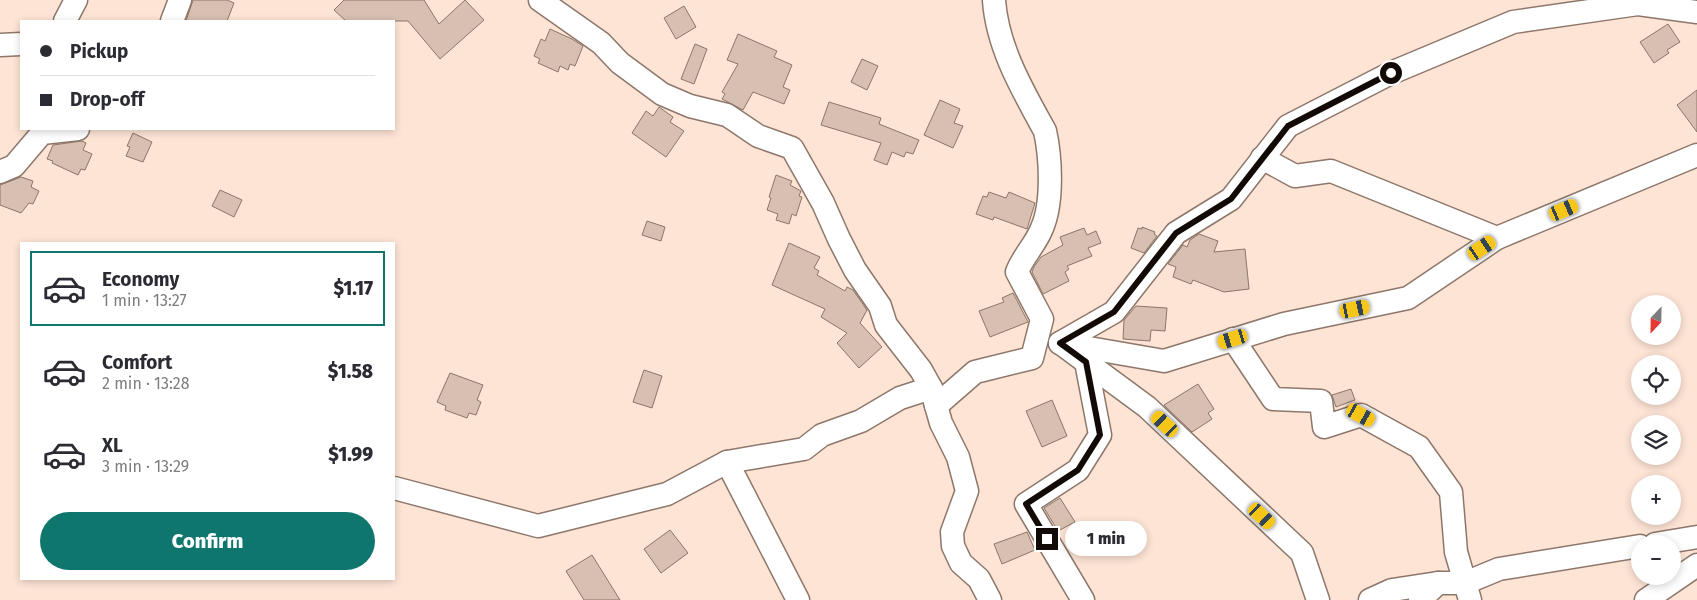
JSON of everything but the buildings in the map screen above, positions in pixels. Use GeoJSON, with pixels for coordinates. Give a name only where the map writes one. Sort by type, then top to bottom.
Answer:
{"type":"FeatureCollection","features":[{"type":"Feature","properties":{"kind":"street"},"geometry":{"type":"LineString","coordinates":[[66,20],[76,0]]}},
{"type":"Feature","properties":{"kind":"street"},"geometry":{"type":"LineString","coordinates":[[172,20],[180,0]]}},
{"type":"Feature","properties":{"kind":"street"},"geometry":{"type":"LineString","coordinates":[[540,0],[601,43],[620,63],[662,94],[690,106],[727,115],[758,136],[792,148],[824,202],[839,239],[855,270],[880,306],[886,325],[921,370],[934,397],[941,423],[958,457],[967,491],[952,532],[954,546],[962,563],[979,579],[990,600]]}},
{"type":"Feature","properties":{"kind":"street"},"geometry":{"type":"LineString","coordinates":[[395,488],[538,526],[667,494],[727,462],[804,449],[822,434],[861,421],[900,398],[934,397],[975,372],[1032,358],[1042,319],[1017,272],[1043,226],[1049,206],[1048,144],[1046,131],[1004,46],[999,32],[994,0]]}},
{"type":"Feature","properties":{"kind":"street"},"geometry":{"type":"LineString","coordinates":[[1060,343],[1114,312],[1176,233],[1231,199],[1288,126],[1391,73],[1513,22],[1638,4],[1697,12]]}},
{"type":"Feature","properties":{"kind":"street"},"geometry":{"type":"LineString","coordinates":[[0,45],[20,44]]}},
{"type":"Feature","properties":{"kind":"street"},"geometry":{"type":"LineString","coordinates":[[0,172],[14,166],[42,131],[60,130]]}},
{"type":"Feature","properties":{"kind":"street"},"geometry":{"type":"LineString","coordinates":[[1060,343],[1164,361],[1284,324],[1408,298],[1497,238],[1697,155]]}},
{"type":"Feature","properties":{"kind":"street"},"geometry":{"type":"LineString","coordinates":[[1262,158],[1296,176],[1331,171],[1497,238]]}},
{"type":"Feature","properties":{"kind":"street"},"geometry":{"type":"LineString","coordinates":[[1233,339],[1273,399],[1321,401],[1324,426],[1361,415],[1419,447],[1450,492],[1456,552],[1467,591]]}},
{"type":"Feature","properties":{"kind":"street"},"geometry":{"type":"LineString","coordinates":[[1060,343],[1147,407],[1302,553],[1318,600]]}},
{"type":"Feature","properties":{"kind":"street"},"geometry":{"type":"LineString","coordinates":[[1083,600],[1026,504],[1078,470],[1100,435],[1086,362]]}},
{"type":"Feature","properties":{"kind":"street"},"geometry":{"type":"LineString","coordinates":[[727,462],[798,600]]}},
{"type":"Feature","properties":{"kind":"street"},"geometry":{"type":"LineString","coordinates":[[1681,540],[1697,538]]}},
{"type":"Feature","properties":{"kind":"street"},"geometry":{"type":"LineString","coordinates":[[1370,600],[1392,590],[1438,583],[1467,591],[1499,569],[1631,547]]}},
{"type":"Feature","properties":{"kind":"street"},"geometry":{"type":"LineString","coordinates":[[1646,600],[1697,564]]}},
{"type":"Feature","properties":{"kind":"street"},"geometry":{"type":"LineString","coordinates":[[1420,600],[1438,583]]}},
{"type":"Feature","properties":{"kind":"route"},"geometry":{"type":"LineString","coordinates":[[1047,539],[1026,504],[1078,470],[1100,435],[1086,362],[1060,343],[1114,312],[1176,233],[1231,199],[1288,126],[1391,73]]}}]}
